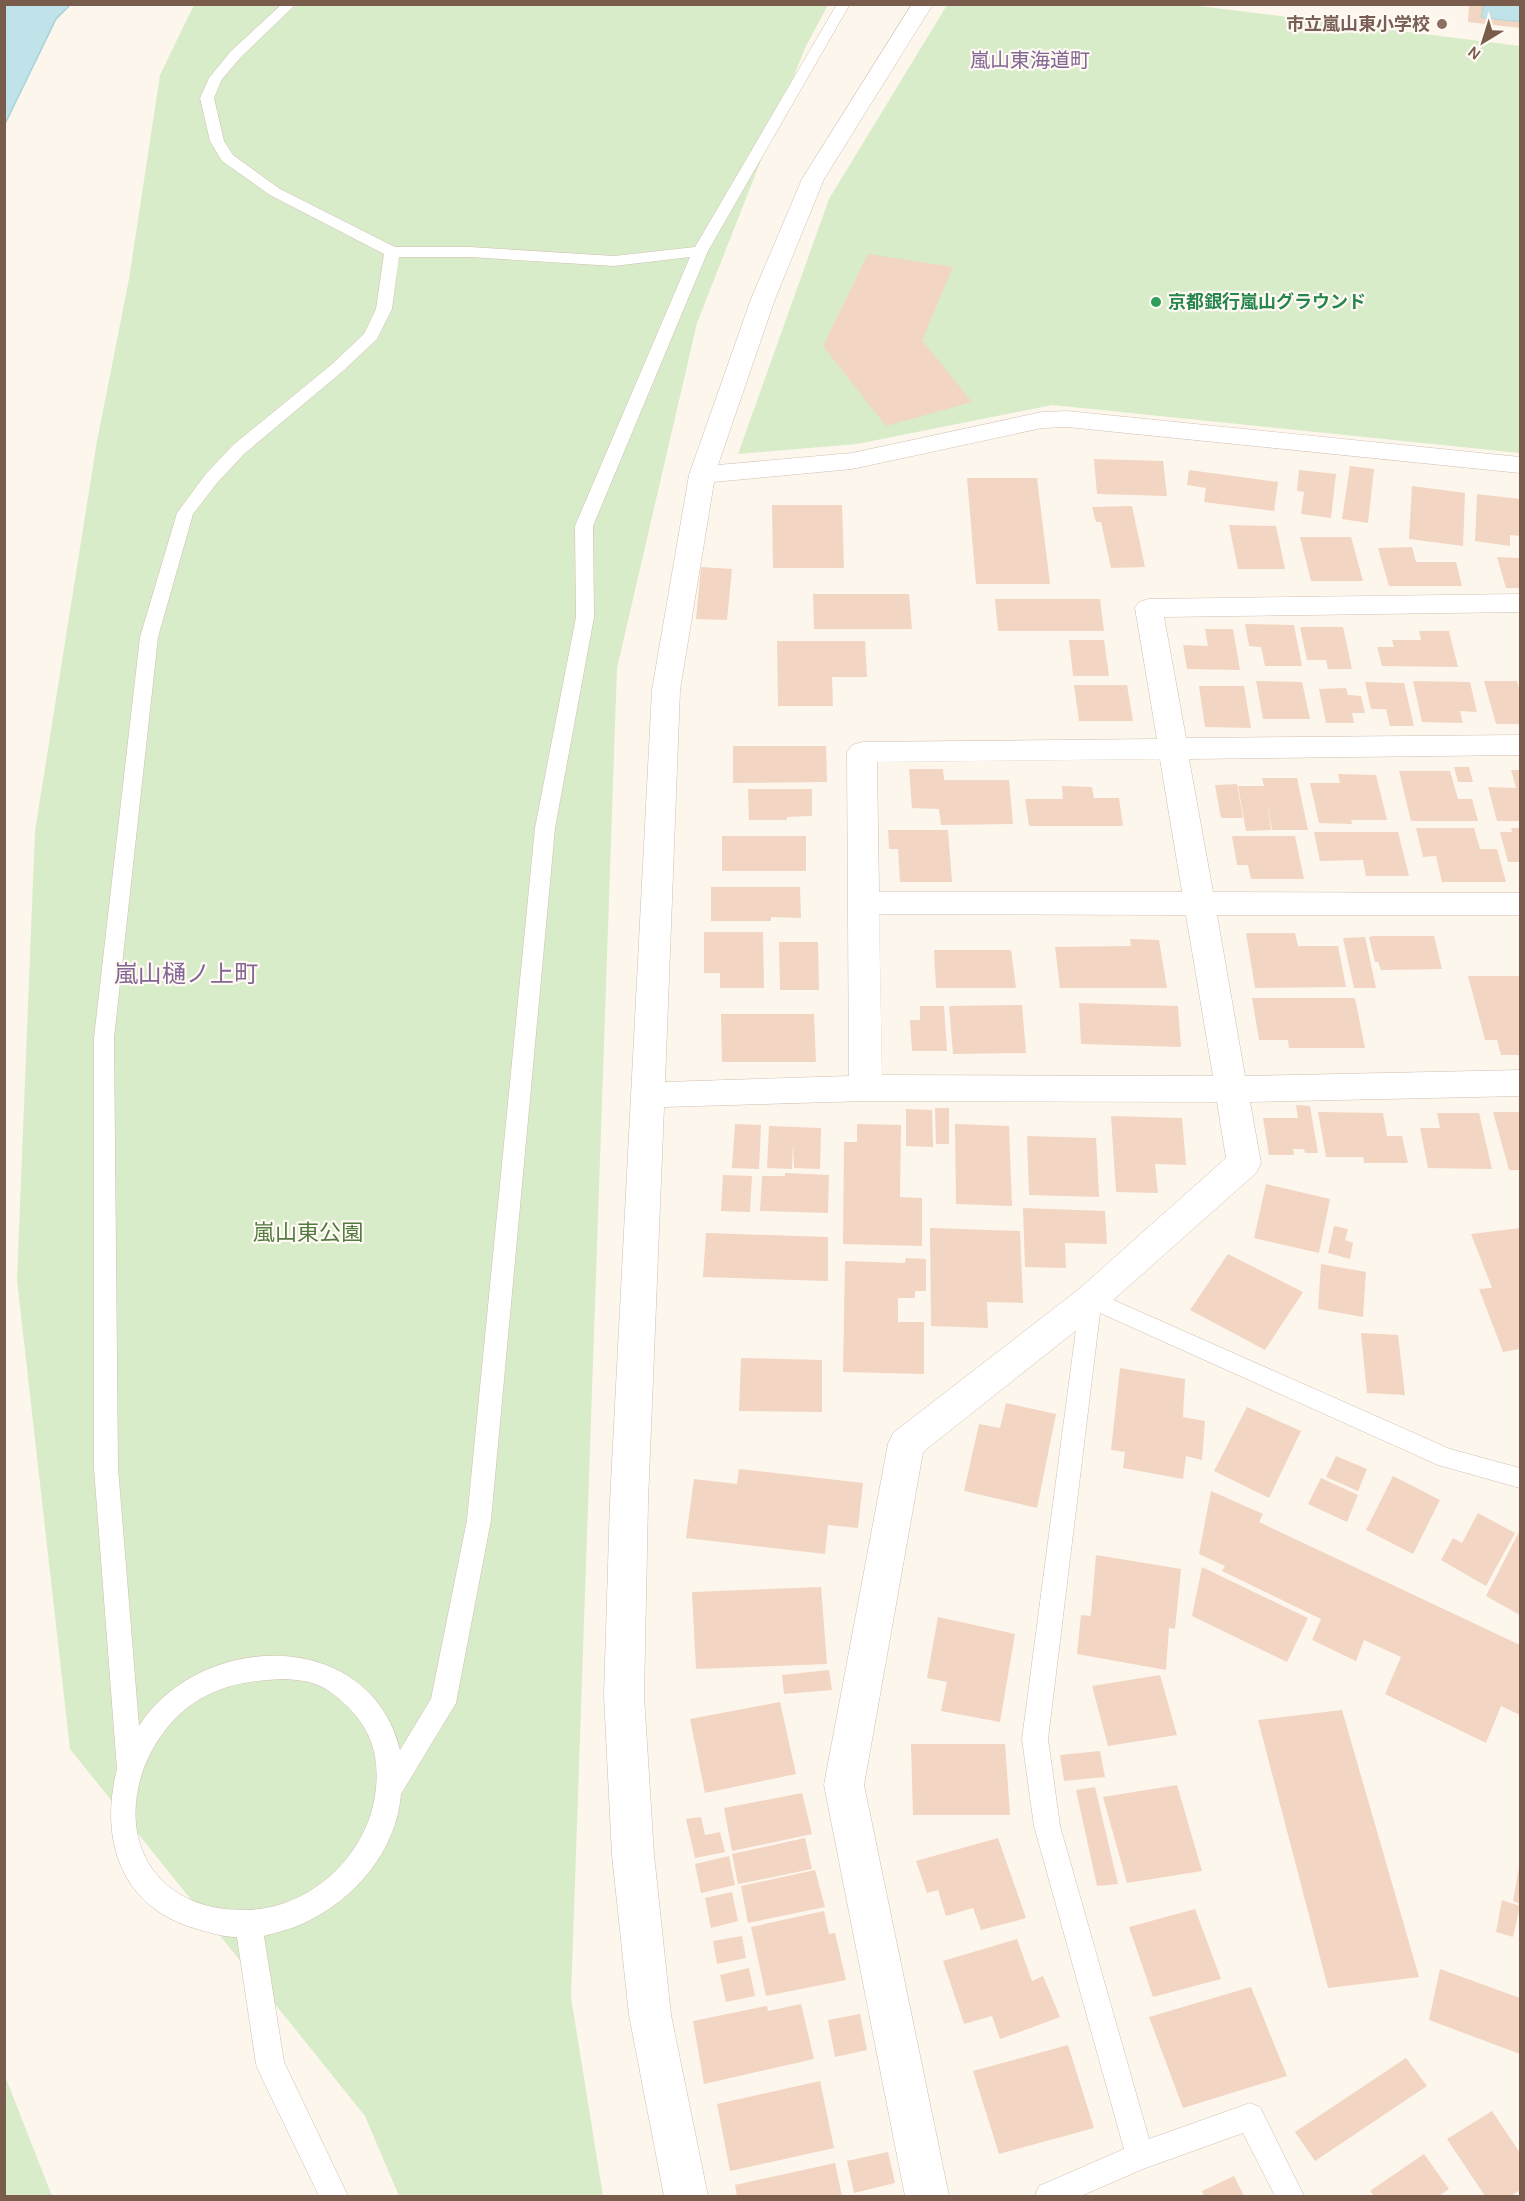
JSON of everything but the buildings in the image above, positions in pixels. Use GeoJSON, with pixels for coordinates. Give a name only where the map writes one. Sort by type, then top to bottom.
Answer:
{"type":"FeatureCollection","features":[{"type":"Feature","properties":{"kind":"street"},"geometry":{"type":"LineString","coordinates":[[686,2196],[650,2015],[633,1855],[624,1696],[629,1502],[666,690],[702,475],[763,299],[813,179],[923,4]]}},
{"type":"Feature","properties":{"kind":"street"},"geometry":{"type":"LineString","coordinates":[[702,475],[852,461],[1042,420],[1066,419],[1521,465]]}},
{"type":"Feature","properties":{"kind":"street"},"geometry":{"type":"LineString","coordinates":[[927,2196],[844,1785],[906,1444],[1091,1299],[1244,1163],[1149,608],[1521,603]]}},
{"type":"Feature","properties":{"kind":"street"},"geometry":{"type":"LineString","coordinates":[[866,1088],[862,752],[1521,745]]}},
{"type":"Feature","properties":{"kind":"street"},"geometry":{"type":"LineString","coordinates":[[864,903],[1521,904]]}},
{"type":"Feature","properties":{"kind":"street"},"geometry":{"type":"LineString","coordinates":[[648,1095],[866,1088],[1232,1089],[1521,1083]]}},
{"type":"Feature","properties":{"kind":"lane"},"geometry":{"type":"LineString","coordinates":[[290,4],[236,54],[216,78],[207,98],[217,141],[227,158],[266,186],[325,220],[392,252],[470,252],[614,261],[700,251]]}},
{"type":"Feature","properties":{"kind":"lane"},"geometry":{"type":"LineString","coordinates":[[391,1787],[443,1703],[479,1520],[545,828],[585,617],[584,526],[700,251],[844,4]]}},
{"type":"Feature","properties":{"kind":"lane"},"geometry":{"type":"LineString","coordinates":[[129,1767],[148,1731],[176,1702],[210,1680],[249,1668],[287,1666],[322,1674],[352,1693],[375,1718],[389,1751],[391,1787],[383,1827],[362,1863],[331,1894],[292,1916],[249,1926],[208,1922],[171,1906],[142,1880],[126,1845],[122,1806],[129,1767],[106,1468],[104,1038],[149,637],[185,513],[211,479],[238,450],[337,368],[370,336],[384,309],[392,252]]}},
{"type":"Feature","properties":{"kind":"lane"},"geometry":{"type":"LineString","coordinates":[[1140,2156],[1047,1826],[1035,1739],[1091,1299],[1446,1458],[1521,1478]]}},
{"type":"Feature","properties":{"kind":"lane"},"geometry":{"type":"LineString","coordinates":[[249,1926],[270,2064],[334,2196]]}},
{"type":"Feature","properties":{"kind":"lane"},"geometry":{"type":"LineString","coordinates":[[1049,2196],[1140,2156],[1250,2117],[1290,2196]]}},
{"type":"Feature","properties":{"kind":"green space","name":"嵐山東公園"},"geometry":{"type":"Polygon","coordinates":[[[194,5],[828,5],[805,48],[697,323],[617,668],[571,1997],[603,2196],[399,2196],[365,2116],[70,1749],[17,1280],[35,831],[97,441],[129,279],[160,75],[194,5]]]}},
{"type":"Feature","properties":{"kind":"green space","name":"京都銀行嵐山グラウンド"},"geometry":{"type":"Polygon","coordinates":[[[947,5],[1191,5],[1520,46],[1520,453],[1052,405],[857,444],[738,454],[829,199],[947,5]]]}},
{"type":"Feature","properties":{"kind":"green space"},"geometry":{"type":"Polygon","coordinates":[[[5,2076],[52,2196],[5,2196],[5,2076]]]}},
{"type":"Feature","properties":{"kind":"water"},"geometry":{"type":"Polygon","coordinates":[[[5,4],[70,5],[56,19],[5,124],[5,4]]]}},
{"type":"Feature","properties":{"kind":"water"},"geometry":{"type":"Polygon","coordinates":[[[1483,5],[1520,5],[1520,22],[1481,18],[1483,5]]]}},
{"type":"Feature","properties":{"kind":"place","name":"市立嵐山東小学校"},"geometry":{"type":"Point","coordinates":[1442,24]}},
{"type":"Feature","properties":{"kind":"place","name":"京都銀行嵐山グラウンド"},"geometry":{"type":"Point","coordinates":[1156,302]}},
{"type":"Feature","properties":{"kind":"district","name":"嵐山東海道町"},"geometry":{"type":"Point","coordinates":[1030,60]}},
{"type":"Feature","properties":{"kind":"district","name":"嵐山樋ノ上町"},"geometry":{"type":"Point","coordinates":[186,974]}}]}
